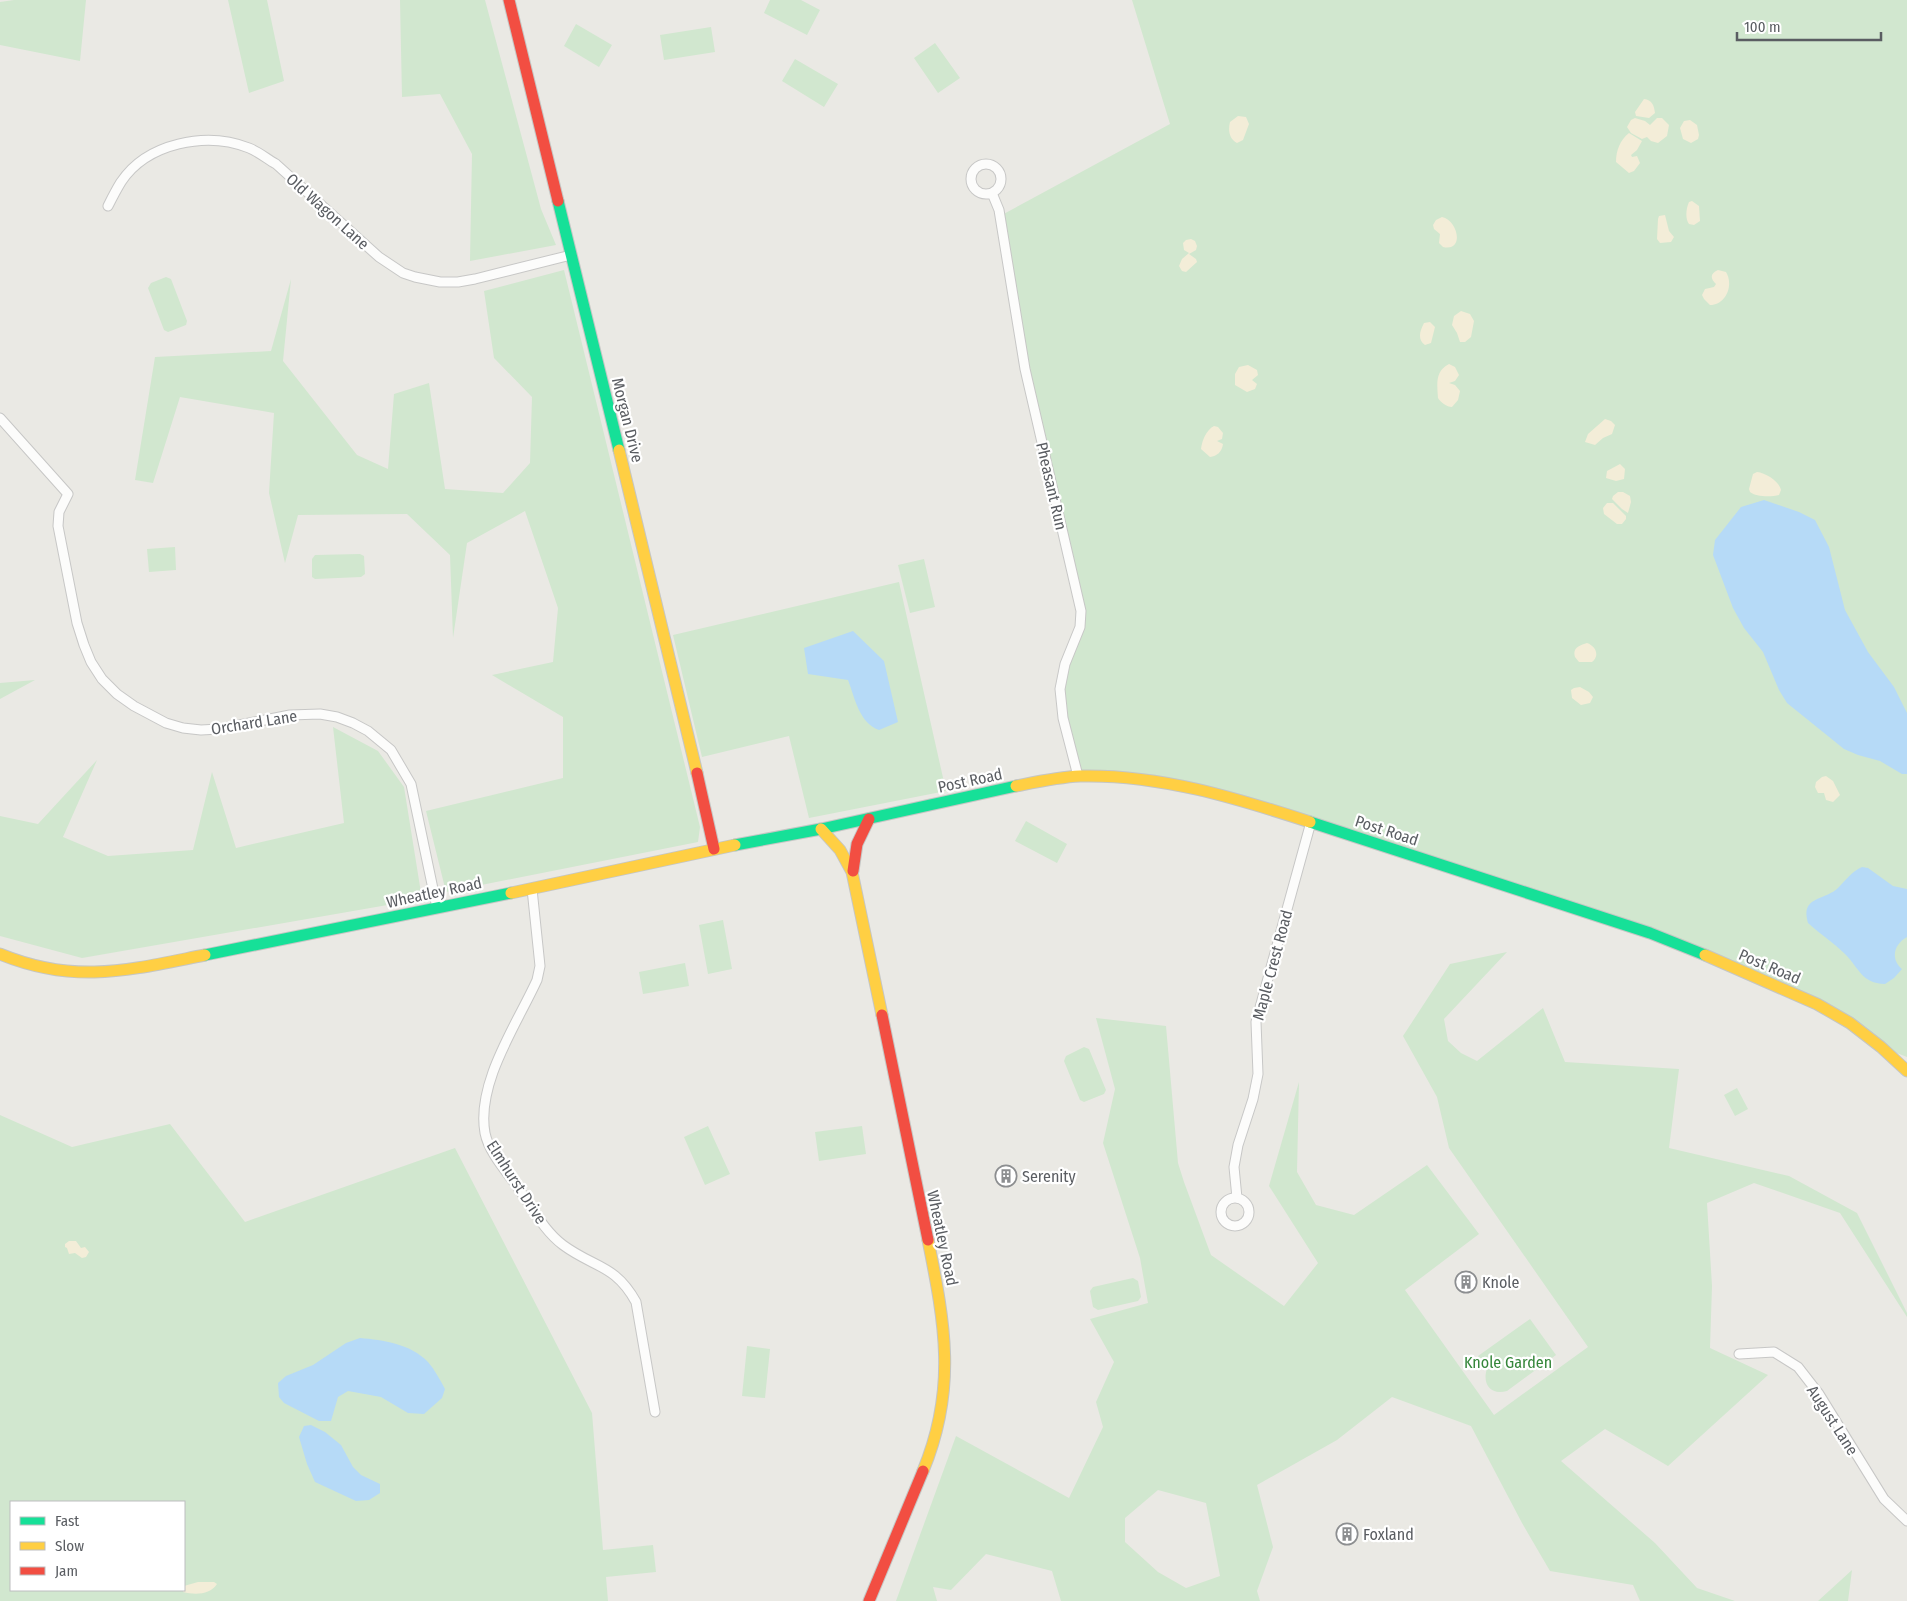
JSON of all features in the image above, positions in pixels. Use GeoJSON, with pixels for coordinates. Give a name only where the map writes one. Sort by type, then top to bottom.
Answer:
{"type":"FeatureCollection","features":[{"type":"Feature","properties":{"kind":"main road","name":"Morgan Drive"},"geometry":{"type":"LineString","coordinates":[[509,0],[696,767],[714,849]]}},
{"type":"Feature","properties":{"kind":"main road","name":"Post Road"},"geometry":{"type":"LineString","coordinates":[[821,829],[1022,785],[1078,776],[1132,777],[1182,785],[1311,822],[1650,933],[1691,949],[1817,1004],[1850,1023],[1881,1047],[1907,1072]]}},
{"type":"Feature","properties":{"kind":"main road","name":"Wheatley Road"},"geometry":{"type":"LineString","coordinates":[[853,874],[854,852],[861,832],[869,819]]}},
{"type":"Feature","properties":{"kind":"main road","name":"Wheatley Road"},"geometry":{"type":"LineString","coordinates":[[0,954],[32,966],[57,971],[90,974],[124,971],[532,889],[714,849],[821,829],[842,850],[853,874],[937,1286],[944,1329],[946,1369],[943,1405],[934,1445],[869,1601]]}},
{"type":"Feature","properties":{"kind":"street","name":"Old Wagon Lane"},"geometry":{"type":"LineString","coordinates":[[108,206],[121,182],[154,152],[183,143],[214,141],[234,143],[250,148],[276,164],[379,257],[403,273],[431,280],[458,282],[571,255]]}},
{"type":"Feature","properties":{"kind":"street","name":"Pheasant Run"},"geometry":{"type":"LineString","coordinates":[[992,193],[999,210],[1025,369],[1081,611],[1080,627],[1065,664],[1060,689],[1063,718],[1078,776]]}},
{"type":"Feature","properties":{"kind":"street","name":"Orchard Lane"},"geometry":{"type":"LineString","coordinates":[[0,418],[68,494],[59,512],[58,526],[79,631],[91,662],[102,679],[117,694],[134,706],[166,723],[183,728],[219,729],[306,713],[337,717],[368,731],[390,750],[411,784],[437,908]]}},
{"type":"Feature","properties":{"kind":"street","name":"Maple Crest Road"},"geometry":{"type":"LineString","coordinates":[[1237,1198],[1234,1167],[1236,1153],[1254,1099],[1258,1074],[1256,1022],[1311,822]]}},
{"type":"Feature","properties":{"kind":"street","name":"Elmhurst Drive"},"geometry":{"type":"LineString","coordinates":[[532,889],[540,966],[537,980],[502,1052],[488,1087],[484,1112],[485,1134],[494,1153],[549,1232],[563,1245],[614,1273],[630,1290],[636,1302],[655,1412]]}},
{"type":"Feature","properties":{"kind":"street","name":"August Lane"},"geometry":{"type":"LineString","coordinates":[[1739,1354],[1774,1352],[1798,1367],[1819,1394],[1884,1499],[1907,1522]]}},
{"type":"Feature","properties":{"kind":"green space"},"geometry":{"type":"Polygon","coordinates":[[[14,0],[86,0],[80,61],[0,45],[0,2],[14,0]]]}},
{"type":"Feature","properties":{"kind":"green space"},"geometry":{"type":"Polygon","coordinates":[[[228,0],[267,0],[284,81],[249,93],[228,0]]]}},
{"type":"Feature","properties":{"kind":"green space"},"geometry":{"type":"Polygon","coordinates":[[[400,0],[485,0],[541,209],[556,245],[470,261],[472,154],[440,94],[402,97],[400,0]]]}},
{"type":"Feature","properties":{"kind":"green space"},"geometry":{"type":"Polygon","coordinates":[[[770,0],[801,0],[820,10],[807,35],[764,13],[770,0]]]}},
{"type":"Feature","properties":{"kind":"green space"},"geometry":{"type":"Polygon","coordinates":[[[1132,0],[1907,0],[1907,1057],[1881,1047],[1850,1023],[1691,949],[1182,785],[1078,776],[1060,689],[1080,627],[1025,369],[1000,216],[1170,124],[1132,0]]]}},
{"type":"Feature","properties":{"kind":"green space"},"geometry":{"type":"Polygon","coordinates":[[[576,24],[612,45],[599,67],[564,46],[576,24]]]}},
{"type":"Feature","properties":{"kind":"green space"},"geometry":{"type":"Polygon","coordinates":[[[711,27],[715,52],[664,60],[660,35],[711,27]]]}},
{"type":"Feature","properties":{"kind":"green space"},"geometry":{"type":"Polygon","coordinates":[[[935,43],[960,78],[938,93],[914,58],[935,43]]]}},
{"type":"Feature","properties":{"kind":"green space"},"geometry":{"type":"Polygon","coordinates":[[[795,59],[838,84],[824,107],[782,81],[795,59]]]}},
{"type":"Feature","properties":{"kind":"green space"},"geometry":{"type":"Polygon","coordinates":[[[564,270],[700,827],[698,842],[446,892],[426,811],[563,778],[563,717],[492,675],[553,662],[558,608],[525,511],[467,543],[453,638],[450,555],[407,514],[298,515],[285,563],[269,493],[274,413],[180,397],[153,483],[135,480],[155,357],[271,351],[291,279],[283,361],[357,455],[388,469],[394,394],[429,383],[445,489],[503,493],[530,463],[532,397],[494,358],[484,291],[564,270]]]}},
{"type":"Feature","properties":{"kind":"green space"},"geometry":{"type":"Polygon","coordinates":[[[166,277],[171,279],[187,321],[186,325],[168,332],[164,330],[148,288],[151,283],[166,277]]]}},
{"type":"Feature","properties":{"kind":"green space"},"geometry":{"type":"Polygon","coordinates":[[[175,547],[176,570],[149,572],[147,549],[175,547]]]}},
{"type":"Feature","properties":{"kind":"green space"},"geometry":{"type":"Polygon","coordinates":[[[360,554],[364,556],[365,574],[361,577],[315,579],[312,577],[312,559],[315,555],[360,554]]]}},
{"type":"Feature","properties":{"kind":"green space"},"geometry":{"type":"Polygon","coordinates":[[[924,559],[935,607],[910,613],[898,565],[924,559]]]}},
{"type":"Feature","properties":{"kind":"green space"},"geometry":{"type":"Polygon","coordinates":[[[899,582],[946,791],[809,818],[789,736],[702,757],[673,635],[899,582]]]}},
{"type":"Feature","properties":{"kind":"green space"},"geometry":{"type":"Polygon","coordinates":[[[35,680],[0,699],[0,683],[35,680]]]}},
{"type":"Feature","properties":{"kind":"green space"},"geometry":{"type":"Polygon","coordinates":[[[333,727],[378,751],[404,787],[422,899],[82,958],[0,936],[0,816],[38,824],[97,760],[63,837],[108,856],[193,850],[212,772],[236,848],[344,823],[333,727]]]}},
{"type":"Feature","properties":{"kind":"green space"},"geometry":{"type":"Polygon","coordinates":[[[1026,821],[1067,844],[1057,863],[1015,841],[1026,821]]]}},
{"type":"Feature","properties":{"kind":"green space"},"geometry":{"type":"Polygon","coordinates":[[[723,920],[732,969],[708,974],[699,925],[723,920]]]}},
{"type":"Feature","properties":{"kind":"green space"},"geometry":{"type":"Polygon","coordinates":[[[1507,952],[1444,1019],[1448,1041],[1461,1053],[1477,1061],[1543,1008],[1565,1062],[1679,1069],[1669,1148],[1789,1176],[1857,1213],[1907,1313],[1907,1317],[1840,1213],[1754,1183],[1707,1203],[1712,1286],[1710,1348],[1768,1375],[1668,1466],[1605,1429],[1561,1461],[1655,1543],[1697,1588],[1735,1601],[1640,1601],[1633,1585],[1550,1571],[1522,1523],[1471,1426],[1392,1397],[1337,1440],[1257,1485],[1273,1547],[1257,1591],[1260,1601],[1061,1601],[1052,1571],[986,1554],[951,1590],[933,1587],[937,1601],[896,1601],[956,1436],[1069,1498],[1103,1427],[1096,1402],[1114,1362],[1090,1319],[1148,1303],[1140,1258],[1103,1143],[1115,1089],[1096,1018],[1166,1026],[1178,1163],[1211,1255],[1284,1306],[1318,1263],[1269,1186],[1299,1082],[1297,1172],[1316,1205],[1354,1215],[1427,1165],[1479,1234],[1405,1290],[1494,1415],[1588,1347],[1449,1148],[1437,1097],[1403,1036],[1450,964],[1507,952]],[[1158,1490],[1125,1518],[1125,1542],[1158,1572],[1186,1588],[1220,1576],[1206,1503],[1158,1490]]]}},
{"type":"Feature","properties":{"kind":"green space"},"geometry":{"type":"Polygon","coordinates":[[[685,963],[689,986],[643,994],[639,972],[685,963]]]}},
{"type":"Feature","properties":{"kind":"green space"},"geometry":{"type":"Polygon","coordinates":[[[1084,1047],[1089,1049],[1106,1090],[1104,1094],[1084,1102],[1080,1100],[1064,1061],[1066,1056],[1084,1047]]]}},
{"type":"Feature","properties":{"kind":"green space"},"geometry":{"type":"Polygon","coordinates":[[[1737,1088],[1748,1109],[1735,1116],[1724,1095],[1737,1088]]]}},
{"type":"Feature","properties":{"kind":"green space"},"geometry":{"type":"Polygon","coordinates":[[[0,1115],[72,1147],[170,1124],[245,1222],[455,1148],[592,1413],[603,1550],[653,1545],[656,1572],[606,1577],[608,1601],[0,1601],[0,1115]]]}},
{"type":"Feature","properties":{"kind":"green space"},"geometry":{"type":"Polygon","coordinates":[[[708,1126],[730,1174],[705,1185],[684,1137],[708,1126]]]}},
{"type":"Feature","properties":{"kind":"green space"},"geometry":{"type":"Polygon","coordinates":[[[862,1126],[866,1154],[819,1161],[815,1132],[862,1126]]]}},
{"type":"Feature","properties":{"kind":"green space"},"geometry":{"type":"Polygon","coordinates":[[[1133,1278],[1138,1281],[1141,1297],[1138,1301],[1098,1310],[1093,1307],[1090,1291],[1093,1287],[1133,1278]]]}},
{"type":"Feature","properties":{"kind":"green space","name":"Knole Garden"},"geometry":{"type":"Polygon","coordinates":[[[1530,1319],[1556,1355],[1507,1391],[1496,1392],[1492,1390],[1486,1379],[1487,1369],[1478,1356],[1530,1319]]]}},
{"type":"Feature","properties":{"kind":"green space"},"geometry":{"type":"Polygon","coordinates":[[[747,1346],[770,1349],[765,1398],[742,1396],[747,1346]]]}},
{"type":"Feature","properties":{"kind":"green space"},"geometry":{"type":"Polygon","coordinates":[[[1852,1570],[1848,1601],[1818,1601],[1852,1570]]]}},
{"type":"Feature","properties":{"kind":"sand"},"geometry":{"type":"Polygon","coordinates":[[[1644,99],[1651,102],[1654,108],[1655,113],[1649,118],[1636,116],[1635,112],[1644,99]]]}},
{"type":"Feature","properties":{"kind":"sand"},"geometry":{"type":"Polygon","coordinates":[[[1238,116],[1246,117],[1249,124],[1243,140],[1237,143],[1231,137],[1229,128],[1230,122],[1238,116]]]}},
{"type":"Feature","properties":{"kind":"sand"},"geometry":{"type":"Polygon","coordinates":[[[1635,118],[1645,121],[1650,125],[1657,118],[1662,118],[1669,125],[1667,136],[1658,143],[1651,141],[1647,137],[1642,139],[1631,133],[1627,127],[1631,120],[1635,118]]]}},
{"type":"Feature","properties":{"kind":"sand"},"geometry":{"type":"Polygon","coordinates":[[[1690,120],[1697,125],[1699,135],[1698,139],[1691,143],[1683,139],[1680,128],[1684,121],[1690,120]]]}},
{"type":"Feature","properties":{"kind":"sand"},"geometry":{"type":"Polygon","coordinates":[[[1629,133],[1642,141],[1637,150],[1631,155],[1632,157],[1637,156],[1640,163],[1634,171],[1629,173],[1616,162],[1619,146],[1629,133]]]}},
{"type":"Feature","properties":{"kind":"sand"},"geometry":{"type":"Polygon","coordinates":[[[1692,201],[1699,206],[1700,221],[1694,225],[1689,224],[1686,216],[1688,204],[1692,201]]]}},
{"type":"Feature","properties":{"kind":"sand"},"geometry":{"type":"Polygon","coordinates":[[[1665,215],[1669,231],[1674,237],[1671,242],[1660,243],[1657,239],[1658,219],[1659,216],[1665,215]]]}},
{"type":"Feature","properties":{"kind":"sand"},"geometry":{"type":"Polygon","coordinates":[[[1442,217],[1448,219],[1457,235],[1457,240],[1450,247],[1443,247],[1439,243],[1440,234],[1434,229],[1433,225],[1436,220],[1442,217]]]}},
{"type":"Feature","properties":{"kind":"sand"},"geometry":{"type":"Polygon","coordinates":[[[1191,239],[1195,241],[1197,246],[1196,250],[1189,254],[1197,262],[1186,272],[1182,271],[1179,266],[1182,259],[1189,253],[1184,250],[1183,243],[1191,239]]]}},
{"type":"Feature","properties":{"kind":"sand"},"geometry":{"type":"Polygon","coordinates":[[[1718,270],[1726,272],[1729,288],[1720,302],[1710,305],[1702,295],[1705,289],[1714,287],[1716,284],[1712,277],[1713,273],[1718,270]]]}},
{"type":"Feature","properties":{"kind":"sand"},"geometry":{"type":"Polygon","coordinates":[[[1461,311],[1470,314],[1474,321],[1471,337],[1465,342],[1460,342],[1452,325],[1454,316],[1461,311]]]}},
{"type":"Feature","properties":{"kind":"sand"},"geometry":{"type":"Polygon","coordinates":[[[1430,322],[1435,327],[1431,343],[1425,345],[1420,338],[1420,332],[1424,323],[1430,322]]]}},
{"type":"Feature","properties":{"kind":"sand"},"geometry":{"type":"Polygon","coordinates":[[[1449,364],[1455,367],[1459,375],[1455,381],[1449,383],[1455,385],[1460,391],[1458,400],[1452,407],[1446,405],[1438,398],[1437,383],[1439,374],[1449,364]]]}},
{"type":"Feature","properties":{"kind":"sand"},"geometry":{"type":"Polygon","coordinates":[[[1248,365],[1257,370],[1258,375],[1252,380],[1257,384],[1255,389],[1247,392],[1235,385],[1235,374],[1239,367],[1248,365]]]}},
{"type":"Feature","properties":{"kind":"sand"},"geometry":{"type":"Polygon","coordinates":[[[1605,419],[1615,425],[1612,434],[1603,438],[1595,445],[1585,442],[1588,434],[1605,419]]]}},
{"type":"Feature","properties":{"kind":"sand"},"geometry":{"type":"Polygon","coordinates":[[[1214,426],[1218,427],[1223,433],[1222,439],[1217,441],[1223,444],[1219,453],[1210,457],[1201,449],[1205,436],[1214,426]]]}},
{"type":"Feature","properties":{"kind":"sand"},"geometry":{"type":"Polygon","coordinates":[[[1620,464],[1625,469],[1624,479],[1616,481],[1606,478],[1607,471],[1620,464]]]}},
{"type":"Feature","properties":{"kind":"sand"},"geometry":{"type":"Polygon","coordinates":[[[1757,472],[1775,481],[1781,490],[1779,495],[1764,496],[1750,492],[1753,474],[1757,472]]]}},
{"type":"Feature","properties":{"kind":"sand"},"geometry":{"type":"Polygon","coordinates":[[[1618,492],[1623,492],[1630,496],[1631,502],[1628,513],[1612,499],[1618,492]]]}},
{"type":"Feature","properties":{"kind":"sand"},"geometry":{"type":"Polygon","coordinates":[[[1607,503],[1613,503],[1626,516],[1622,524],[1617,524],[1604,514],[1603,508],[1607,503]]]}},
{"type":"Feature","properties":{"kind":"sand"},"geometry":{"type":"Polygon","coordinates":[[[1587,643],[1595,649],[1596,657],[1592,662],[1579,662],[1575,657],[1575,651],[1579,646],[1587,643]]]}},
{"type":"Feature","properties":{"kind":"sand"},"geometry":{"type":"Polygon","coordinates":[[[1580,687],[1589,692],[1593,697],[1590,703],[1581,705],[1572,698],[1571,690],[1580,687]]]}},
{"type":"Feature","properties":{"kind":"sand"},"geometry":{"type":"Polygon","coordinates":[[[1826,776],[1833,781],[1840,795],[1833,802],[1826,800],[1824,793],[1818,793],[1815,787],[1816,782],[1826,776]]]}},
{"type":"Feature","properties":{"kind":"sand"},"geometry":{"type":"Polygon","coordinates":[[[69,1241],[76,1241],[81,1248],[85,1247],[89,1252],[86,1257],[82,1258],[75,1253],[69,1254],[65,1244],[69,1241]]]}},
{"type":"Feature","properties":{"kind":"sand"},"geometry":{"type":"Polygon","coordinates":[[[198,1582],[214,1582],[217,1584],[206,1592],[192,1594],[183,1592],[185,1591],[185,1586],[198,1582]]]}},
{"type":"Feature","properties":{"kind":"water"},"geometry":{"type":"Polygon","coordinates":[[[1764,500],[1799,512],[1815,520],[1829,547],[1845,610],[1868,652],[1894,687],[1907,713],[1907,774],[1902,774],[1880,761],[1844,749],[1787,703],[1779,690],[1763,652],[1744,628],[1733,608],[1713,555],[1715,540],[1741,507],[1764,500]]]}},
{"type":"Feature","properties":{"kind":"water"},"geometry":{"type":"Polygon","coordinates":[[[853,631],[884,661],[898,722],[879,730],[872,727],[862,716],[848,680],[808,674],[804,648],[853,631]]]}},
{"type":"Feature","properties":{"kind":"water"},"geometry":{"type":"Polygon","coordinates":[[[1862,867],[1868,868],[1893,886],[1907,889],[1907,937],[1899,944],[1895,952],[1896,961],[1902,969],[1885,984],[1866,978],[1845,954],[1808,923],[1806,914],[1810,903],[1838,888],[1862,867]]]}},
{"type":"Feature","properties":{"kind":"water"},"geometry":{"type":"Polygon","coordinates":[[[360,1338],[396,1344],[421,1356],[433,1368],[445,1389],[442,1398],[424,1414],[408,1413],[381,1397],[348,1391],[338,1397],[331,1421],[319,1421],[284,1403],[279,1397],[278,1383],[286,1376],[313,1365],[346,1343],[360,1338]]]}},
{"type":"Feature","properties":{"kind":"water"},"geometry":{"type":"Polygon","coordinates":[[[311,1425],[325,1432],[341,1445],[353,1467],[361,1475],[380,1484],[380,1493],[369,1500],[356,1501],[315,1482],[307,1464],[299,1437],[304,1426],[311,1425]]]}},
{"type":"Feature","properties":{"kind":"traffic: fast"},"geometry":{"type":"LineString","coordinates":[[558,201],[619,450]]}},
{"type":"Feature","properties":{"kind":"traffic: fast"},"geometry":{"type":"LineString","coordinates":[[735,845],[821,829],[1016,786]]}},
{"type":"Feature","properties":{"kind":"traffic: fast"},"geometry":{"type":"LineString","coordinates":[[1310,822],[1650,933],[1705,955]]}},
{"type":"Feature","properties":{"kind":"traffic: fast"},"geometry":{"type":"LineString","coordinates":[[205,955],[511,893]]}},
{"type":"Feature","properties":{"kind":"traffic: slow"},"geometry":{"type":"LineString","coordinates":[[619,450],[697,773]]}},
{"type":"Feature","properties":{"kind":"traffic: slow"},"geometry":{"type":"LineString","coordinates":[[1016,786],[1080,776],[1110,776],[1139,779],[1168,783],[1226,796],[1310,822]]}},
{"type":"Feature","properties":{"kind":"traffic: slow"},"geometry":{"type":"LineString","coordinates":[[821,829],[840,850],[852,872],[882,1015]]}},
{"type":"Feature","properties":{"kind":"traffic: slow"},"geometry":{"type":"LineString","coordinates":[[511,893],[735,845]]}},
{"type":"Feature","properties":{"kind":"traffic: slow"},"geometry":{"type":"LineString","coordinates":[[0,954],[28,964],[78,972],[102,972],[152,966],[205,955]]}},
{"type":"Feature","properties":{"kind":"traffic: slow"},"geometry":{"type":"LineString","coordinates":[[1705,955],[1817,1004],[1850,1023],[1881,1047],[1907,1071]]}},
{"type":"Feature","properties":{"kind":"traffic: slow"},"geometry":{"type":"LineString","coordinates":[[923,1471],[934,1441],[941,1412],[945,1356],[939,1300],[928,1240]]}},
{"type":"Feature","properties":{"kind":"traffic: jam"},"geometry":{"type":"LineString","coordinates":[[509,0],[558,201]]}},
{"type":"Feature","properties":{"kind":"traffic: jam"},"geometry":{"type":"LineString","coordinates":[[697,773],[714,849]]}},
{"type":"Feature","properties":{"kind":"traffic: jam"},"geometry":{"type":"LineString","coordinates":[[853,871],[857,844],[869,819]]}},
{"type":"Feature","properties":{"kind":"traffic: jam"},"geometry":{"type":"LineString","coordinates":[[882,1015],[928,1240]]}},
{"type":"Feature","properties":{"kind":"traffic: jam"},"geometry":{"type":"LineString","coordinates":[[869,1601],[923,1471]]}},
{"type":"Feature","properties":{"kind":"place","name":"Serenity"},"geometry":{"type":"Point","coordinates":[1006,1176]}},
{"type":"Feature","properties":{"kind":"place","name":"Knole"},"geometry":{"type":"Point","coordinates":[1466,1282]}},
{"type":"Feature","properties":{"kind":"place","name":"Foxland"},"geometry":{"type":"Point","coordinates":[1347,1534]}}]}
